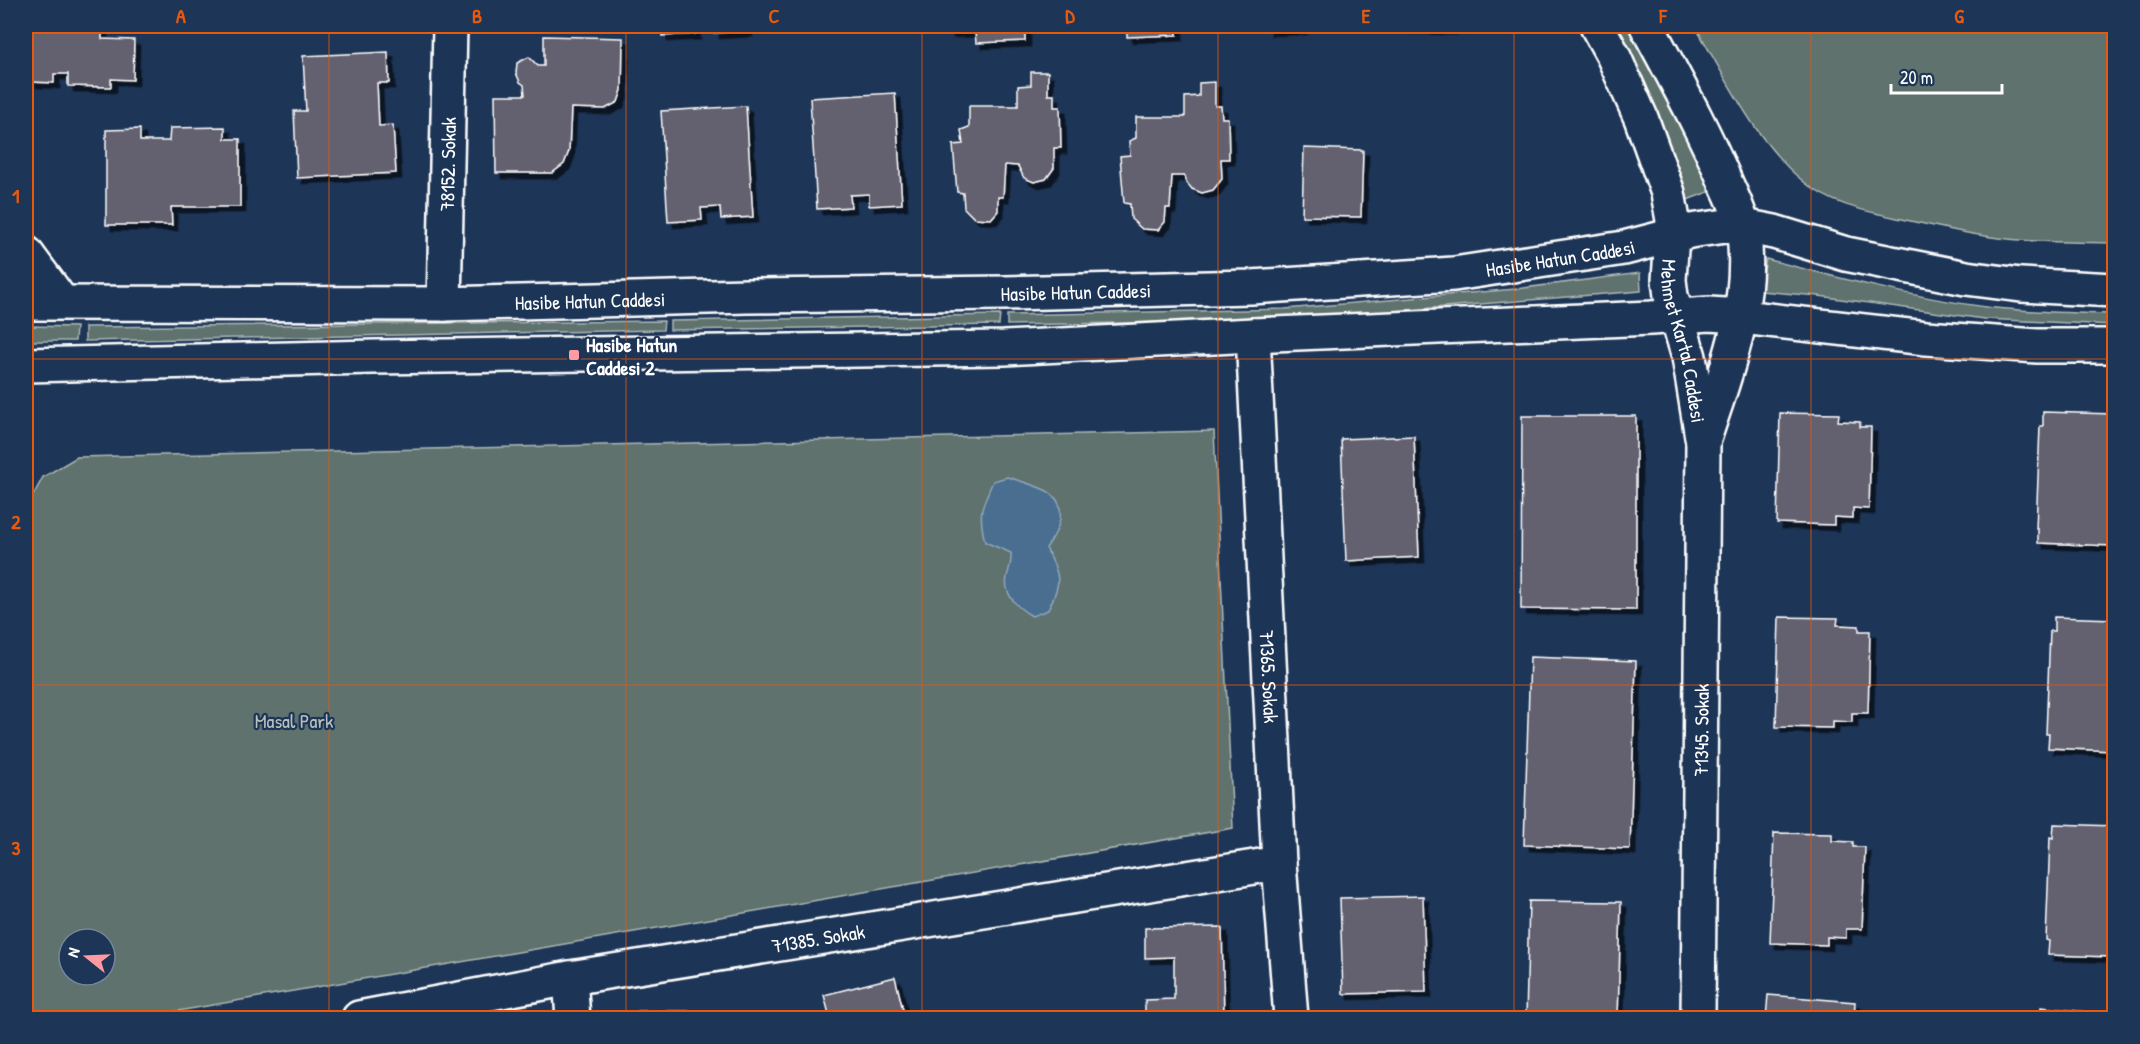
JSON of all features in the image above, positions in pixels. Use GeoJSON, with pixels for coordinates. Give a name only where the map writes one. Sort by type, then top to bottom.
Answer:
{"type":"FeatureCollection","features":[{"type":"Feature","properties":{"kind":"main road","name":"78152. Sokak"},"geometry":{"type":"LineString","coordinates":[[444,304],[450,26]]}},
{"type":"Feature","properties":{"kind":"main road","name":"Mehmet Kartal Caddesi"},"geometry":{"type":"LineString","coordinates":[[1597,26],[1632,97],[1671,205],[1672,236],[1669,279],[1671,296],[1689,357],[1703,442]]}},
{"type":"Feature","properties":{"kind":"main road","name":"Mehmet Kartal Caddesi"},"geometry":{"type":"LineString","coordinates":[[1647,26],[1703,133],[1743,226],[1745,274],[1740,316],[1731,359],[1703,442]]}},
{"type":"Feature","properties":{"kind":"main road","name":"Hasibe Hatun Caddesi"},"geometry":{"type":"LineString","coordinates":[[26,303],[444,304],[747,296],[1004,293],[1341,283],[1454,274],[1624,248],[1707,227],[1743,226],[1774,232],[1846,254],[1966,278],[2021,285],[2115,290]]}},
{"type":"Feature","properties":{"kind":"main road"},"geometry":{"type":"LineString","coordinates":[[26,253],[62,302]]}},
{"type":"Feature","properties":{"kind":"main road"},"geometry":{"type":"LineString","coordinates":[[26,365],[374,357],[1004,348],[1708,314],[1937,339],[2037,346],[2115,346]]}},
{"type":"Feature","properties":{"kind":"main road","name":"71365. Sokak"},"geometry":{"type":"LineString","coordinates":[[1253,335],[1279,863],[1291,1018]]}},
{"type":"Feature","properties":{"kind":"main road","name":"71345. Sokak"},"geometry":{"type":"LineString","coordinates":[[1698,1018],[1703,442]]}},
{"type":"Feature","properties":{"kind":"main road","name":"71385. Sokak"},"geometry":{"type":"LineString","coordinates":[[359,1018],[570,978],[1279,863]]}},
{"type":"Feature","properties":{"kind":"main road"},"geometry":{"type":"LineString","coordinates":[[570,978],[573,1018]]}},
{"type":"Feature","properties":{"kind":"green space"},"geometry":{"type":"Polygon","coordinates":[[[1616,26],[1628,26],[1677,119],[1711,191],[1687,200],[1656,110],[1616,26]]]}},
{"type":"Feature","properties":{"kind":"green space"},"geometry":{"type":"Polygon","coordinates":[[[1695,26],[2114,26],[2114,243],[2037,241],[1980,235],[1866,211],[1827,197],[1804,182],[1771,148],[1743,109],[1695,26]]]}},
{"type":"Feature","properties":{"kind":"green space"},"geometry":{"type":"Polygon","coordinates":[[[1766,259],[1875,286],[1958,303],[2018,310],[2114,314],[2114,325],[1984,319],[1819,296],[1760,291],[1766,259]]]}},
{"type":"Feature","properties":{"kind":"green space"},"geometry":{"type":"Polygon","coordinates":[[[1640,273],[1641,291],[1283,320],[1007,325],[1007,315],[1285,309],[1516,289],[1640,273]]]}},
{"type":"Feature","properties":{"kind":"green space"},"geometry":{"type":"Polygon","coordinates":[[[1000,315],[999,325],[670,330],[670,321],[1000,315]]]}},
{"type":"Feature","properties":{"kind":"green space"},"geometry":{"type":"Polygon","coordinates":[[[664,321],[663,330],[85,341],[85,327],[664,321]]]}},
{"type":"Feature","properties":{"kind":"green space"},"geometry":{"type":"Polygon","coordinates":[[[26,326],[76,327],[75,341],[26,341],[26,326]]]}},
{"type":"Feature","properties":{"kind":"green space","name":"Masal Park"},"geometry":{"type":"Polygon","coordinates":[[[1214,431],[1233,828],[138,1018],[26,1018],[26,509],[43,477],[77,457],[1214,431]]]}},
{"type":"Feature","properties":{"kind":"water"},"geometry":{"type":"Polygon","coordinates":[[[1007,477],[1047,491],[1059,504],[1058,527],[1046,548],[1057,572],[1058,584],[1048,610],[1032,616],[1013,601],[1007,590],[1011,553],[985,542],[983,532],[981,517],[989,490],[993,481],[1007,477]]]}},
{"type":"Feature","properties":{"kind":"building"},"geometry":{"type":"Polygon","coordinates":[[[26,26],[133,26],[133,29],[102,27],[102,39],[134,40],[133,80],[111,79],[111,87],[68,86],[68,74],[54,74],[54,83],[31,82],[31,64],[26,64],[26,26]]]}},
{"type":"Feature","properties":{"kind":"building"},"geometry":{"type":"Polygon","coordinates":[[[661,26],[694,26],[695,34],[662,36],[661,26]]]}},
{"type":"Feature","properties":{"kind":"building"},"geometry":{"type":"Polygon","coordinates":[[[714,26],[746,26],[747,31],[714,33],[714,26]]]}},
{"type":"Feature","properties":{"kind":"building"},"geometry":{"type":"Polygon","coordinates":[[[948,26],[1025,26],[1025,41],[976,43],[975,31],[948,32],[948,26]]]}},
{"type":"Feature","properties":{"kind":"building"},"geometry":{"type":"Polygon","coordinates":[[[1127,26],[1177,26],[1177,35],[1127,37],[1127,26]]]}},
{"type":"Feature","properties":{"kind":"building"},"geometry":{"type":"Polygon","coordinates":[[[1266,26],[1301,26],[1301,29],[1266,30],[1266,26]]]}},
{"type":"Feature","properties":{"kind":"building"},"geometry":{"type":"Polygon","coordinates":[[[1406,26],[1451,26],[1451,29],[1406,28],[1406,26]]]}},
{"type":"Feature","properties":{"kind":"building"},"geometry":{"type":"Polygon","coordinates":[[[544,36],[623,38],[622,90],[618,102],[605,109],[571,108],[569,151],[564,164],[552,173],[496,173],[495,95],[525,95],[524,85],[516,73],[517,63],[529,57],[538,66],[544,66],[544,36]]]}},
{"type":"Feature","properties":{"kind":"building"},"geometry":{"type":"Polygon","coordinates":[[[388,52],[389,83],[377,83],[379,126],[393,125],[396,173],[297,178],[294,111],[306,111],[303,56],[388,52]]]}},
{"type":"Feature","properties":{"kind":"building"},"geometry":{"type":"Polygon","coordinates":[[[1031,72],[1048,72],[1048,95],[1054,95],[1054,107],[1060,107],[1061,148],[1054,148],[1054,168],[1046,179],[1034,182],[1024,178],[1018,166],[1005,165],[1003,197],[998,197],[998,211],[991,219],[974,218],[964,208],[963,193],[957,192],[953,145],[963,144],[961,130],[969,127],[969,106],[1018,106],[1018,86],[1031,85],[1031,72]]]}},
{"type":"Feature","properties":{"kind":"building"},"geometry":{"type":"Polygon","coordinates":[[[1215,82],[1215,106],[1221,106],[1222,118],[1228,118],[1229,159],[1221,159],[1222,179],[1213,190],[1202,193],[1192,189],[1185,176],[1172,176],[1170,208],[1166,208],[1165,222],[1158,230],[1142,229],[1131,219],[1130,204],[1124,203],[1120,156],[1130,155],[1129,141],[1136,138],[1136,117],[1185,117],[1185,97],[1199,96],[1199,83],[1215,82]]]}},
{"type":"Feature","properties":{"kind":"building"},"geometry":{"type":"Polygon","coordinates":[[[895,93],[902,204],[869,206],[869,194],[850,195],[851,207],[817,209],[810,98],[895,93]]]}},
{"type":"Feature","properties":{"kind":"building"},"geometry":{"type":"Polygon","coordinates":[[[746,106],[753,217],[721,219],[720,207],[701,208],[702,220],[668,222],[661,111],[746,106]]]}},
{"type":"Feature","properties":{"kind":"building"},"geometry":{"type":"Polygon","coordinates":[[[225,127],[225,139],[240,139],[240,207],[171,207],[172,225],[106,225],[106,130],[140,129],[140,141],[169,141],[170,128],[225,127]]]}},
{"type":"Feature","properties":{"kind":"building"},"geometry":{"type":"Polygon","coordinates":[[[1304,148],[1363,150],[1361,217],[1302,216],[1304,148]]]}},
{"type":"Feature","properties":{"kind":"building"},"geometry":{"type":"Polygon","coordinates":[[[2043,412],[2114,414],[2114,546],[2038,543],[2038,529],[2036,529],[2040,426],[2043,426],[2043,412]]]}},
{"type":"Feature","properties":{"kind":"building"},"geometry":{"type":"Polygon","coordinates":[[[1780,413],[1839,414],[1838,421],[1860,422],[1860,427],[1871,427],[1869,509],[1853,508],[1853,518],[1834,517],[1834,525],[1777,523],[1780,413]]]}},
{"type":"Feature","properties":{"kind":"building"},"geometry":{"type":"Polygon","coordinates":[[[1522,416],[1636,416],[1636,610],[1521,609],[1522,416]]]}},
{"type":"Feature","properties":{"kind":"building"},"geometry":{"type":"Polygon","coordinates":[[[1414,436],[1419,557],[1346,561],[1341,439],[1414,436]]]}},
{"type":"Feature","properties":{"kind":"building"},"geometry":{"type":"Polygon","coordinates":[[[1779,617],[1838,618],[1837,625],[1859,626],[1859,631],[1870,631],[1868,713],[1852,713],[1852,722],[1833,721],[1833,728],[1776,727],[1779,617]]]}},
{"type":"Feature","properties":{"kind":"building"},"geometry":{"type":"Polygon","coordinates":[[[2054,617],[2114,619],[2114,751],[2048,748],[2049,734],[2046,734],[2050,631],[2054,631],[2054,617]]]}},
{"type":"Feature","properties":{"kind":"building"},"geometry":{"type":"Polygon","coordinates":[[[1530,657],[1636,661],[1630,849],[1524,845],[1530,657]]]}},
{"type":"Feature","properties":{"kind":"building"},"geometry":{"type":"Polygon","coordinates":[[[2054,824],[2114,826],[2114,957],[2048,955],[2049,941],[2046,940],[2050,837],[2053,838],[2054,824]]]}},
{"type":"Feature","properties":{"kind":"building"},"geometry":{"type":"Polygon","coordinates":[[[1774,833],[1832,834],[1832,841],[1853,842],[1853,847],[1865,847],[1862,929],[1846,929],[1846,938],[1827,937],[1827,945],[1770,943],[1774,833]]]}},
{"type":"Feature","properties":{"kind":"building"},"geometry":{"type":"Polygon","coordinates":[[[1423,896],[1426,992],[1343,994],[1340,898],[1423,896]]]}},
{"type":"Feature","properties":{"kind":"building"},"geometry":{"type":"Polygon","coordinates":[[[1529,901],[1621,902],[1618,1018],[1526,1018],[1529,901]]]}},
{"type":"Feature","properties":{"kind":"building"},"geometry":{"type":"Polygon","coordinates":[[[1222,927],[1224,1018],[1145,1018],[1145,1000],[1174,999],[1174,957],[1145,958],[1145,928],[1222,927]]]}},
{"type":"Feature","properties":{"kind":"building"},"geometry":{"type":"Polygon","coordinates":[[[895,977],[905,1018],[830,1018],[824,995],[895,977]]]}},
{"type":"Feature","properties":{"kind":"building"},"geometry":{"type":"Polygon","coordinates":[[[1768,995],[1855,1002],[1854,1018],[1766,1018],[1768,995]]]}},
{"type":"Feature","properties":{"kind":"building"},"geometry":{"type":"Polygon","coordinates":[[[2041,1007],[2114,1015],[2114,1018],[2040,1018],[2041,1007]]]}},
{"type":"Feature","properties":{"kind":"building"},"geometry":{"type":"Polygon","coordinates":[[[638,1011],[725,1011],[725,1018],[638,1018],[638,1011]]]}},
{"type":"Feature","properties":{"kind":"place","name":"Hasibe Hatun Caddesi 2"},"geometry":{"type":"Point","coordinates":[574,355]}}]}
